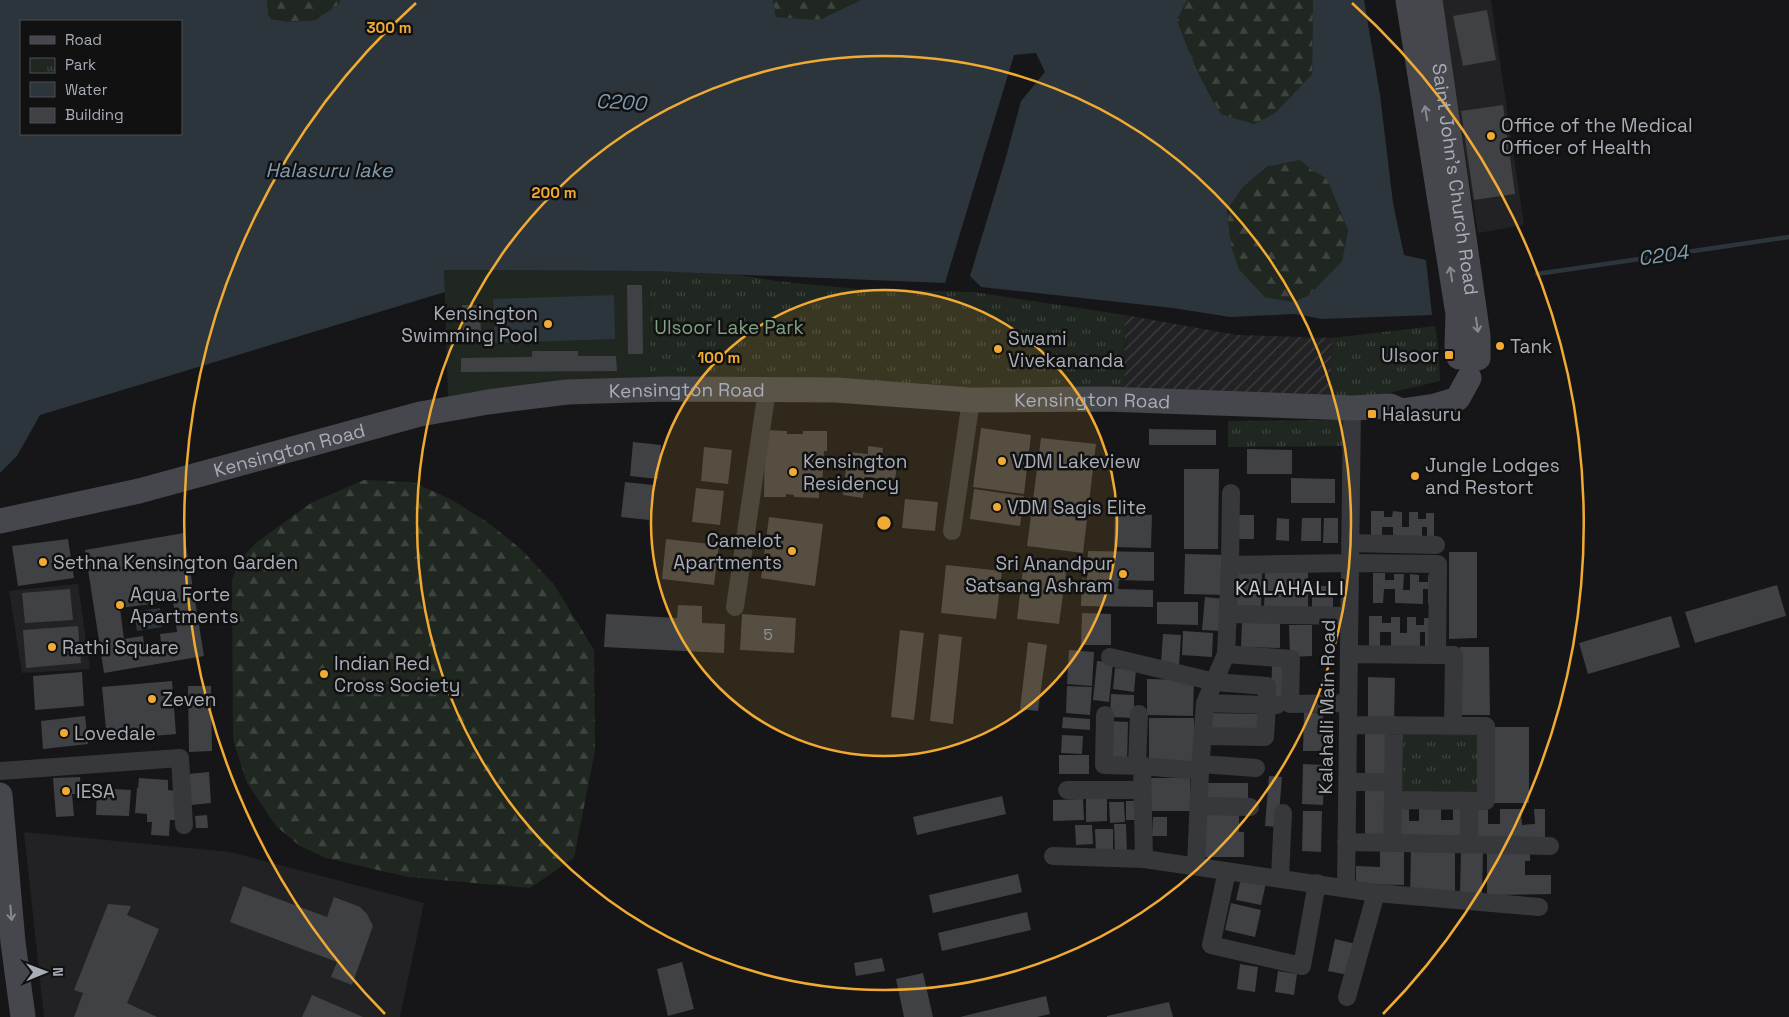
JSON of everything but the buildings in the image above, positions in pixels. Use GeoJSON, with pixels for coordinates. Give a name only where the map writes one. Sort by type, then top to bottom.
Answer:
{"type":"FeatureCollection","features":[{"type":"Feature","properties":{"kind":"main road"},"geometry":{"type":"LineString","coordinates":[[1408,0],[1458,314],[1457,346],[1466,367]]}},
{"type":"Feature","properties":{"kind":"main road","name":"Saint John's Church Road"},"geometry":{"type":"LineString","coordinates":[[1430,0],[1478,336],[1466,367]]}},
{"type":"Feature","properties":{"kind":"main road","name":"Kensington Road"},"geometry":{"type":"LineString","coordinates":[[0,521],[139,490],[430,412],[567,392],[668,389],[836,390],[971,400],[1105,399],[1352,408],[1390,406],[1401,410],[1419,409],[1455,400],[1466,367]]}},
{"type":"Feature","properties":{"kind":"main road"},"geometry":{"type":"LineString","coordinates":[[0,795],[13,942],[23,1017]]}},
{"type":"Feature","properties":{"kind":"street"},"geometry":{"type":"LineString","coordinates":[[735,607],[767,390]]}},
{"type":"Feature","properties":{"kind":"street"},"geometry":{"type":"LineString","coordinates":[[952,531],[971,400]]}},
{"type":"Feature","properties":{"kind":"street","name":"Kalahalli Main Road"},"geometry":{"type":"LineString","coordinates":[[1346,887],[1352,408]]}},
{"type":"Feature","properties":{"kind":"street"},"geometry":{"type":"LineString","coordinates":[[1196,866],[1205,703],[1226,654],[1231,493]]}},
{"type":"Feature","properties":{"kind":"street"},"geometry":{"type":"LineString","coordinates":[[1350,543],[1436,545]]}},
{"type":"Feature","properties":{"kind":"street"},"geometry":{"type":"LineString","coordinates":[[1230,565],[1438,564],[1437,654]]}},
{"type":"Feature","properties":{"kind":"street"},"geometry":{"type":"LineString","coordinates":[[1228,614],[1349,616]]}},
{"type":"Feature","properties":{"kind":"street"},"geometry":{"type":"LineString","coordinates":[[1226,654],[1291,659],[1290,704]]}},
{"type":"Feature","properties":{"kind":"street"},"geometry":{"type":"LineString","coordinates":[[1349,654],[1454,655],[1453,726]]}},
{"type":"Feature","properties":{"kind":"street"},"geometry":{"type":"LineString","coordinates":[[1110,657],[1214,682],[1267,686],[1265,737],[1203,736]]}},
{"type":"Feature","properties":{"kind":"street"},"geometry":{"type":"LineString","coordinates":[[1205,703],[1267,705],[1348,703]]}},
{"type":"Feature","properties":{"kind":"street"},"geometry":{"type":"LineString","coordinates":[[1139,714],[1139,766],[1142,790],[1144,859]]}},
{"type":"Feature","properties":{"kind":"street"},"geometry":{"type":"LineString","coordinates":[[1105,715],[1104,766],[1256,768]]}},
{"type":"Feature","properties":{"kind":"street"},"geometry":{"type":"LineString","coordinates":[[1348,725],[1486,726],[1486,801],[1393,800]]}},
{"type":"Feature","properties":{"kind":"street"},"geometry":{"type":"LineString","coordinates":[[1392,843],[1394,725]]}},
{"type":"Feature","properties":{"kind":"street"},"geometry":{"type":"LineString","coordinates":[[0,771],[180,758],[184,825]]}},
{"type":"Feature","properties":{"kind":"street"},"geometry":{"type":"LineString","coordinates":[[1347,782],[1393,782]]}},
{"type":"Feature","properties":{"kind":"street"},"geometry":{"type":"LineString","coordinates":[[1067,790],[1142,790]]}},
{"type":"Feature","properties":{"kind":"street"},"geometry":{"type":"LineString","coordinates":[[1469,801],[1470,844]]}},
{"type":"Feature","properties":{"kind":"street"},"geometry":{"type":"LineString","coordinates":[[1199,806],[1250,807]]}},
{"type":"Feature","properties":{"kind":"street"},"geometry":{"type":"LineString","coordinates":[[1280,878],[1283,813]]}},
{"type":"Feature","properties":{"kind":"street"},"geometry":{"type":"LineString","coordinates":[[1346,842],[1550,846]]}},
{"type":"Feature","properties":{"kind":"street"},"geometry":{"type":"LineString","coordinates":[[1053,856],[1144,859],[1346,887],[1376,893],[1540,907]]}},
{"type":"Feature","properties":{"kind":"street"},"geometry":{"type":"LineString","coordinates":[[1227,871],[1211,946],[1302,966],[1317,883]]}},
{"type":"Feature","properties":{"kind":"street"},"geometry":{"type":"LineString","coordinates":[[1347,997],[1376,893]]}},
{"type":"Feature","properties":{"kind":"shaded area"},"geometry":{"type":"Polygon","coordinates":[[[1440,0],[1491,0],[1524,225],[1478,233],[1440,0]]]}},
{"type":"Feature","properties":{"kind":"shaded area"},"geometry":{"type":"Polygon","coordinates":[[[1125,315],[1237,335],[1332,338],[1330,399],[1124,392],[1125,315]]]}},
{"type":"Feature","properties":{"kind":"shaded area"},"geometry":{"type":"Polygon","coordinates":[[[78,584],[90,669],[22,673],[9,591],[78,584]]]}},
{"type":"Feature","properties":{"kind":"shaded area"},"geometry":{"type":"Polygon","coordinates":[[[24,832],[230,852],[424,903],[400,1017],[44,1017],[24,832]]]}},
{"type":"Feature","properties":{"kind":"green space"},"geometry":{"type":"Polygon","coordinates":[[[267,0],[340,0],[339,4],[315,20],[291,22],[269,19],[267,0]]]}},
{"type":"Feature","properties":{"kind":"green space"},"geometry":{"type":"Polygon","coordinates":[[[773,0],[861,0],[819,20],[776,17],[773,0]]]}},
{"type":"Feature","properties":{"kind":"green space"},"geometry":{"type":"Polygon","coordinates":[[[1187,0],[1313,0],[1312,74],[1275,113],[1254,124],[1221,114],[1196,68],[1177,20],[1187,0]]]}},
{"type":"Feature","properties":{"kind":"green space"},"geometry":{"type":"Polygon","coordinates":[[[1300,159],[1312,170],[1327,179],[1348,230],[1342,261],[1309,295],[1293,302],[1265,297],[1239,269],[1231,246],[1227,210],[1243,187],[1268,167],[1300,159]]]}},
{"type":"Feature","properties":{"kind":"green space","name":"Kensington Swimming Pool"},"geometry":{"type":"Polygon","coordinates":[[[444,270],[649,271],[650,377],[631,382],[470,392],[448,399],[444,270]]]}},
{"type":"Feature","properties":{"kind":"green space","name":"Ulsoor Lake Park"},"geometry":{"type":"Polygon","coordinates":[[[649,271],[733,274],[776,281],[857,289],[973,292],[1125,315],[1124,392],[650,377],[649,271]]]}},
{"type":"Feature","properties":{"kind":"green space"},"geometry":{"type":"Polygon","coordinates":[[[1435,326],[1440,381],[1351,402],[1330,399],[1332,338],[1435,326]]]}},
{"type":"Feature","properties":{"kind":"green space"},"geometry":{"type":"Polygon","coordinates":[[[1343,420],[1343,446],[1228,447],[1228,421],[1343,420]]]}},
{"type":"Feature","properties":{"kind":"green space"},"geometry":{"type":"Polygon","coordinates":[[[364,480],[413,482],[452,500],[487,522],[521,549],[555,586],[594,650],[595,750],[574,858],[530,888],[408,877],[326,858],[300,846],[276,826],[247,783],[233,740],[232,580],[239,561],[257,542],[311,503],[364,480]]]}},
{"type":"Feature","properties":{"kind":"green space"},"geometry":{"type":"Polygon","coordinates":[[[1401,734],[1479,735],[1478,795],[1400,794],[1401,734]]]}},
{"type":"Feature","properties":{"kind":"water","name":"Halasuru lake"},"geometry":{"type":"Polygon","coordinates":[[[0,0],[267,0],[269,19],[291,22],[315,20],[339,4],[340,0],[773,0],[776,17],[819,20],[861,0],[1187,0],[1177,20],[1202,80],[1221,114],[1254,124],[1275,113],[1312,74],[1313,0],[1364,0],[1380,95],[1393,203],[1404,255],[1426,260],[1432,315],[1322,319],[1295,314],[1230,317],[1173,308],[981,287],[970,276],[1021,101],[1045,72],[1036,53],[1014,55],[945,283],[649,271],[444,270],[445,292],[40,415],[17,456],[0,473],[0,0]],[[1300,160],[1267,167],[1243,187],[1227,210],[1231,246],[1239,269],[1265,297],[1293,302],[1309,295],[1342,261],[1348,230],[1327,179],[1300,160]]]}},
{"type":"Feature","properties":{"kind":"water"},"geometry":{"type":"Polygon","coordinates":[[[614,295],[615,339],[495,343],[493,299],[614,295]]]}},
{"type":"Feature","properties":{"kind":"water"},"geometry":{"type":"Polygon","coordinates":[[[160,608],[162,627],[137,631],[134,612],[160,608]]]}},
{"type":"Feature","properties":{"kind":"waterway","name":"C204"},"geometry":{"type":"LineString","coordinates":[[1537,274],[1789,237]]}},
{"type":"Feature","properties":{"kind":"place","name":"Office of the Medical Officer of Health"},"geometry":{"type":"Point","coordinates":[1491,136]}},
{"type":"Feature","properties":{"kind":"place","name":"Kensington Swimming Pool"},"geometry":{"type":"Point","coordinates":[548,324]}},
{"type":"Feature","properties":{"kind":"place","name":"Tank"},"geometry":{"type":"Point","coordinates":[1500,346]}},
{"type":"Feature","properties":{"kind":"place","name":"Swami Vivekananda"},"geometry":{"type":"Point","coordinates":[998,349]}},
{"type":"Feature","properties":{"kind":"place","name":"Ulsoor"},"geometry":{"type":"Point","coordinates":[1449,355]}},
{"type":"Feature","properties":{"kind":"place","name":"Halasuru"},"geometry":{"type":"Point","coordinates":[1372,414]}},
{"type":"Feature","properties":{"kind":"place","name":"VDM Lakeview"},"geometry":{"type":"Point","coordinates":[1002,461]}},
{"type":"Feature","properties":{"kind":"place","name":"Kensington Residency"},"geometry":{"type":"Point","coordinates":[793,472]}},
{"type":"Feature","properties":{"kind":"place","name":"Jungle Lodges and Restort"},"geometry":{"type":"Point","coordinates":[1415,476]}},
{"type":"Feature","properties":{"kind":"place","name":"VDM Sagis Elite"},"geometry":{"type":"Point","coordinates":[997,507]}},
{"type":"Feature","properties":{"kind":"place","name":"Camelot Apartments"},"geometry":{"type":"Point","coordinates":[792,551]}},
{"type":"Feature","properties":{"kind":"place","name":"Sethna Kensington Garden"},"geometry":{"type":"Point","coordinates":[43,562]}},
{"type":"Feature","properties":{"kind":"place","name":"Sri Anandpur Satsang Ashram"},"geometry":{"type":"Point","coordinates":[1123,574]}},
{"type":"Feature","properties":{"kind":"place","name":"Aqua Forte Apartments"},"geometry":{"type":"Point","coordinates":[120,605]}},
{"type":"Feature","properties":{"kind":"place","name":"Rathi Square"},"geometry":{"type":"Point","coordinates":[52,647]}},
{"type":"Feature","properties":{"kind":"place","name":"Indian Red Cross Society"},"geometry":{"type":"Point","coordinates":[324,674]}},
{"type":"Feature","properties":{"kind":"place","name":"Zeven"},"geometry":{"type":"Point","coordinates":[152,699]}},
{"type":"Feature","properties":{"kind":"place","name":"Lovedale"},"geometry":{"type":"Point","coordinates":[64,733]}},
{"type":"Feature","properties":{"kind":"place","name":"IESA"},"geometry":{"type":"Point","coordinates":[66,791]}},
{"type":"Feature","properties":{"kind":"district","name":"KALAHALLI"},"geometry":{"type":"Point","coordinates":[1290,588]}},
{"type":"Feature","properties":{"kind":"water label","name":"C200"},"geometry":{"type":"Point","coordinates":[621,102]}}]}
